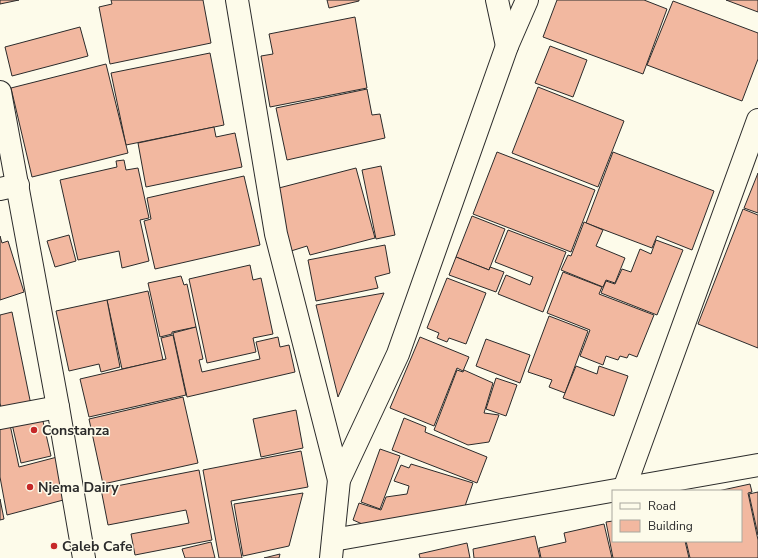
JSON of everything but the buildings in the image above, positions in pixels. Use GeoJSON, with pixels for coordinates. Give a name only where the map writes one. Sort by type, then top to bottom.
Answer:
{"type":"FeatureCollection","features":[{"type":"Feature","properties":{"kind":"street"},"geometry":{"type":"LineString","coordinates":[[237,0],[276,234],[339,480]]}},
{"type":"Feature","properties":{"kind":"street"},"geometry":{"type":"LineString","coordinates":[[497,0],[507,46]]}},
{"type":"Feature","properties":{"kind":"street"},"geometry":{"type":"LineString","coordinates":[[527,0],[507,46],[398,354],[339,480],[332,549],[612,491]]}},
{"type":"Feature","properties":{"kind":"street"},"geometry":{"type":"LineString","coordinates":[[0,92],[9,187],[58,407],[84,558]]}},
{"type":"Feature","properties":{"kind":"street"},"geometry":{"type":"LineString","coordinates":[[624,489],[758,120]]}},
{"type":"Feature","properties":{"kind":"street"},"geometry":{"type":"LineString","coordinates":[[0,418],[58,407]]}},
{"type":"Feature","properties":{"kind":"street"},"geometry":{"type":"LineString","coordinates":[[619,490],[758,465]]}},
{"type":"Feature","properties":{"kind":"place","name":"Constanza"},"geometry":{"type":"Point","coordinates":[34,430]}},
{"type":"Feature","properties":{"kind":"place","name":"Njema Dairy"},"geometry":{"type":"Point","coordinates":[30,487]}},
{"type":"Feature","properties":{"kind":"place","name":"Caleb Cafe"},"geometry":{"type":"Point","coordinates":[54,546]}}]}
